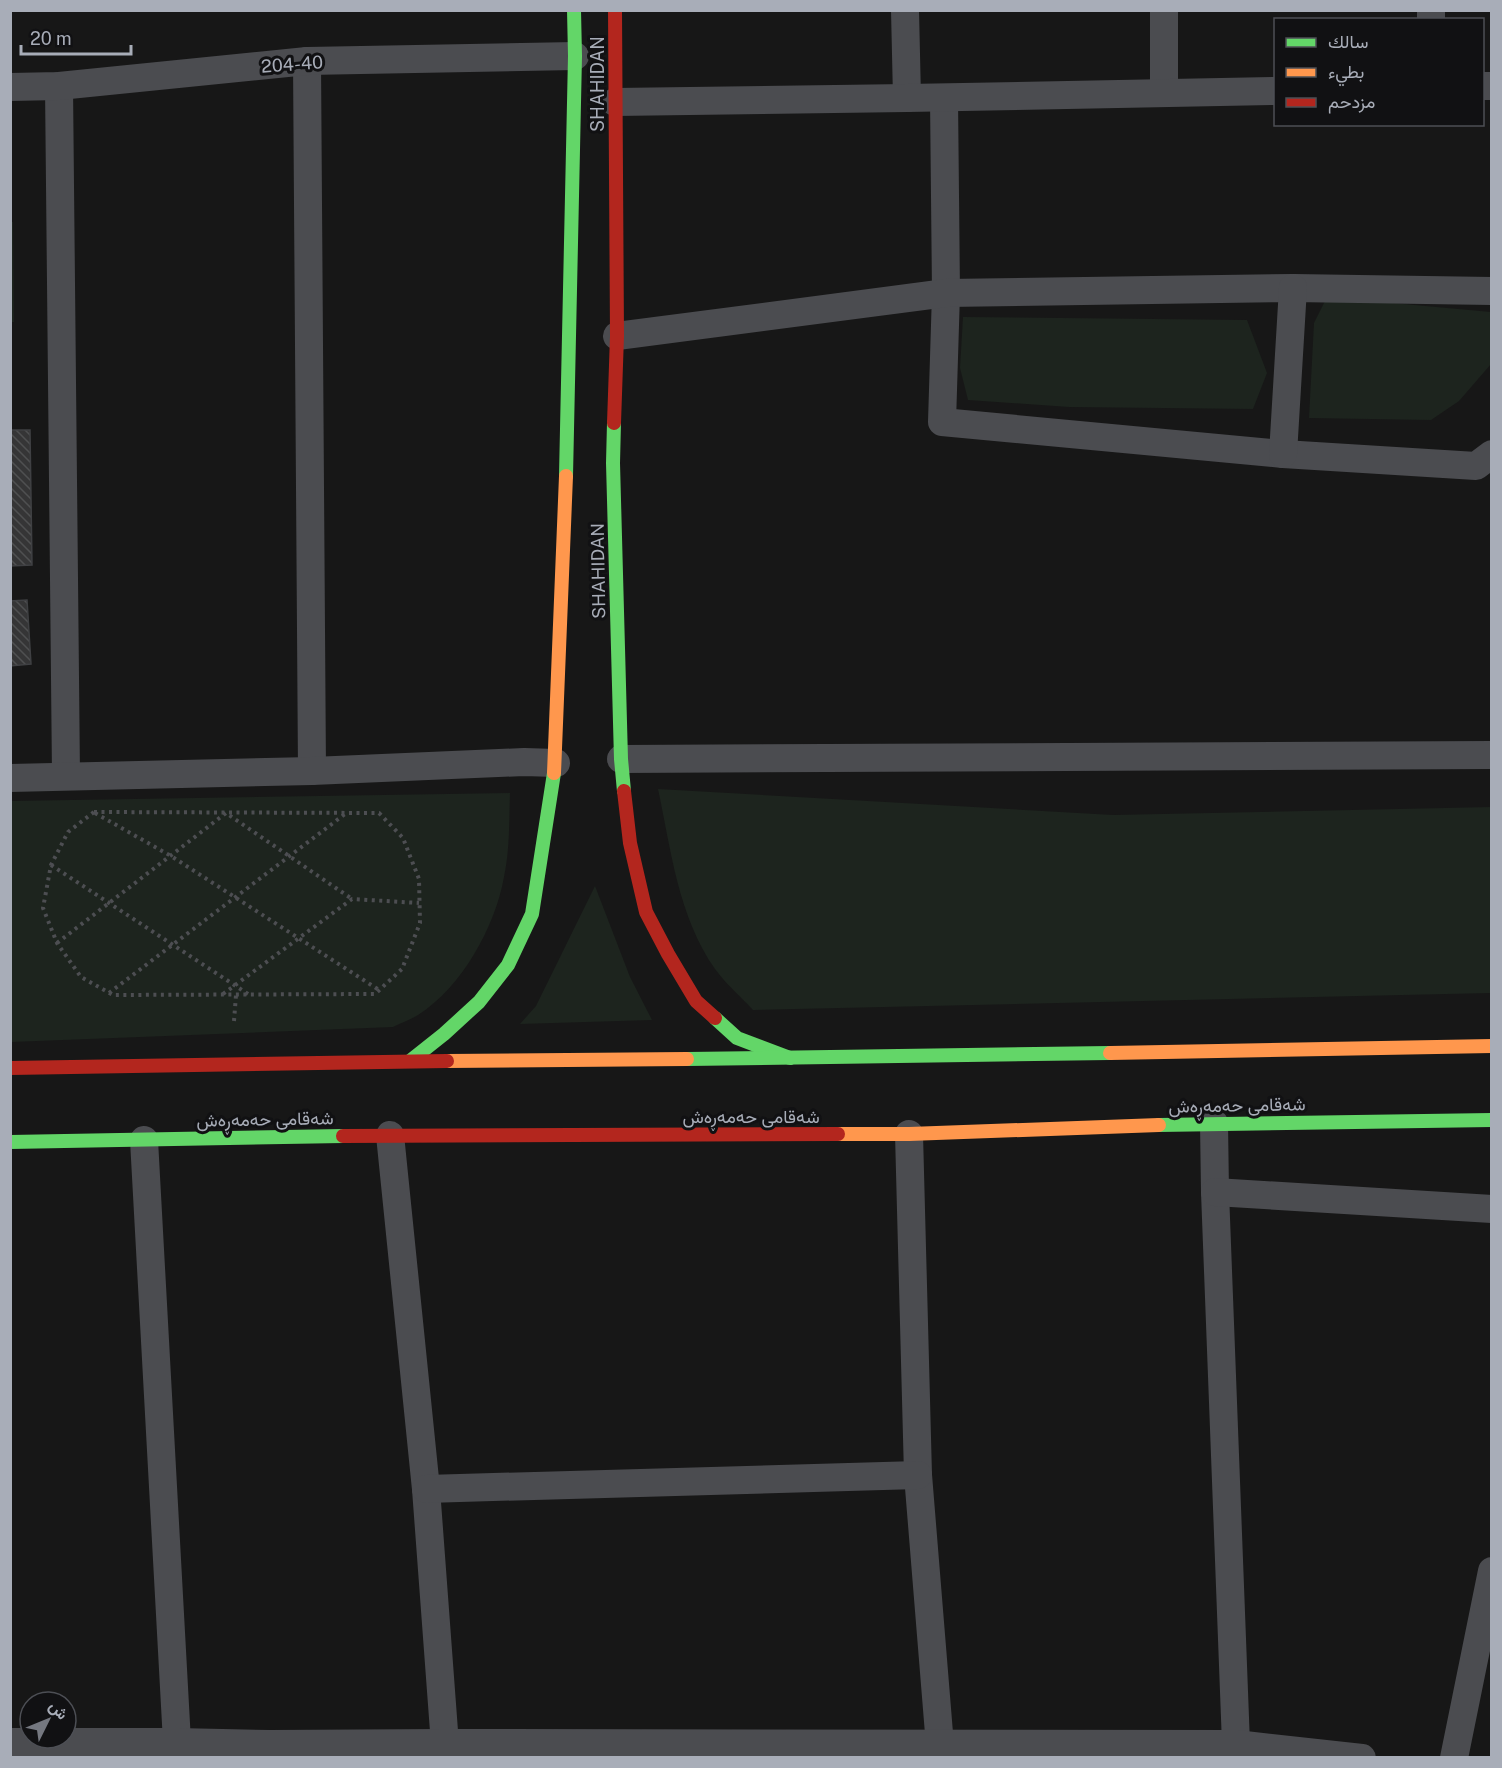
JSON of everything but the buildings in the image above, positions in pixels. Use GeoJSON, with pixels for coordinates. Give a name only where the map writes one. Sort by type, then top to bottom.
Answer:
{"type":"FeatureCollection","features":[{"type":"Feature","properties":{"kind":"main road"},"geometry":{"type":"LineString","coordinates":[[410,1061],[480,1002],[508,965],[532,914],[556,763],[572,464],[574,10]]}},
{"type":"Feature","properties":{"kind":"main road","name":"SHAHIDAN"},"geometry":{"type":"LineString","coordinates":[[615,10],[617,336],[607,463],[621,759],[630,843],[646,912],[696,1001],[737,1038],[791,1059]]}},
{"type":"Feature","properties":{"kind":"main road"},"geometry":{"type":"LineString","coordinates":[[10,1068],[410,1061],[791,1059],[1491,1046]]}},
{"type":"Feature","properties":{"kind":"main road","name":"شەقامی حەمەڕەش"},"geometry":{"type":"LineString","coordinates":[[10,1142],[390,1135],[909,1134],[1214,1123],[1491,1120]]}},
{"type":"Feature","properties":{"kind":"street"},"geometry":{"type":"LineString","coordinates":[[905,10],[907,98]]}},
{"type":"Feature","properties":{"kind":"street"},"geometry":{"type":"LineString","coordinates":[[1164,10],[1164,93]]}},
{"type":"Feature","properties":{"kind":"street","name":"204-40"},"geometry":{"type":"LineString","coordinates":[[10,87],[59,86],[307,61],[575,56]]}},
{"type":"Feature","properties":{"kind":"street"},"geometry":{"type":"LineString","coordinates":[[307,61],[312,771]]}},
{"type":"Feature","properties":{"kind":"street"},"geometry":{"type":"LineString","coordinates":[[59,86],[66,776]]}},
{"type":"Feature","properties":{"kind":"street"},"geometry":{"type":"LineString","coordinates":[[615,102],[1274,91]]}},
{"type":"Feature","properties":{"kind":"street"},"geometry":{"type":"LineString","coordinates":[[944,98],[946,293],[942,422],[1283,454],[1476,466],[1491,454]]}},
{"type":"Feature","properties":{"kind":"street"},"geometry":{"type":"LineString","coordinates":[[1283,454],[1293,288]]}},
{"type":"Feature","properties":{"kind":"street"},"geometry":{"type":"LineString","coordinates":[[617,336],[946,293],[1293,288],[1491,291]]}},
{"type":"Feature","properties":{"kind":"street"},"geometry":{"type":"LineString","coordinates":[[621,759],[1491,755]]}},
{"type":"Feature","properties":{"kind":"street"},"geometry":{"type":"LineString","coordinates":[[10,777],[312,771],[524,762],[556,763]]}},
{"type":"Feature","properties":{"kind":"street"},"geometry":{"type":"LineString","coordinates":[[1214,1123],[1235,1751]]}},
{"type":"Feature","properties":{"kind":"street"},"geometry":{"type":"LineString","coordinates":[[909,1134],[918,1475],[940,1750]]}},
{"type":"Feature","properties":{"kind":"street"},"geometry":{"type":"LineString","coordinates":[[390,1135],[426,1489],[445,1750]]}},
{"type":"Feature","properties":{"kind":"street"},"geometry":{"type":"LineString","coordinates":[[144,1140],[177,1742]]}},
{"type":"Feature","properties":{"kind":"street"},"geometry":{"type":"LineString","coordinates":[[1215,1192],[1491,1209]]}},
{"type":"Feature","properties":{"kind":"street"},"geometry":{"type":"LineString","coordinates":[[426,1489],[918,1475]]}},
{"type":"Feature","properties":{"kind":"street"},"geometry":{"type":"LineString","coordinates":[[1454,1758],[1491,1571]]}},
{"type":"Feature","properties":{"kind":"street"},"geometry":{"type":"LineString","coordinates":[[10,1742],[177,1742],[270,1751],[1235,1751],[1362,1758]]}},
{"type":"Feature","properties":{"kind":"path"},"geometry":{"type":"LineString","coordinates":[[94,812],[171,856],[379,990]]}},
{"type":"Feature","properties":{"kind":"path"},"geometry":{"type":"LineString","coordinates":[[94,812],[226,813],[379,813],[404,838],[419,879],[420,923],[402,969],[375,994],[113,995],[81,977],[57,943],[43,908],[51,865],[68,832],[94,812]]}},
{"type":"Feature","properties":{"kind":"path"},"geometry":{"type":"LineString","coordinates":[[226,813],[352,899],[419,903]]}},
{"type":"Feature","properties":{"kind":"path"},"geometry":{"type":"LineString","coordinates":[[57,943],[226,813]]}},
{"type":"Feature","properties":{"kind":"path"},"geometry":{"type":"LineString","coordinates":[[109,993],[346,813]]}},
{"type":"Feature","properties":{"kind":"path"},"geometry":{"type":"LineString","coordinates":[[51,865],[249,995]]}},
{"type":"Feature","properties":{"kind":"path"},"geometry":{"type":"LineString","coordinates":[[222,994],[352,899]]}},
{"type":"Feature","properties":{"kind":"path"},"geometry":{"type":"LineString","coordinates":[[234,1021],[236,995]]}},
{"type":"Feature","properties":{"kind":"shaded area"},"geometry":{"type":"Polygon","coordinates":[[[11,222],[13,222],[14,322],[10,322],[11,222]]]}},
{"type":"Feature","properties":{"kind":"shaded area"},"geometry":{"type":"Polygon","coordinates":[[[1327,297],[1491,312],[1491,364],[1459,401],[1431,420],[1309,418],[1314,323],[1327,297]]]}},
{"type":"Feature","properties":{"kind":"shaded area"},"geometry":{"type":"Polygon","coordinates":[[[963,317],[1247,320],[1267,373],[1253,409],[1069,407],[968,400],[960,368],[963,317]]]}},
{"type":"Feature","properties":{"kind":"shaded area"},"geometry":{"type":"Polygon","coordinates":[[[658,789],[1113,815],[1491,807],[1491,993],[753,1010],[715,969],[692,927],[672,859],[658,789]]]}},
{"type":"Feature","properties":{"kind":"shaded area"},"geometry":{"type":"Polygon","coordinates":[[[510,793],[506,866],[493,916],[474,954],[449,989],[412,1018],[393,1027],[11,1042],[11,801],[510,793]]]}},
{"type":"Feature","properties":{"kind":"shaded area"},"geometry":{"type":"Polygon","coordinates":[[[595,886],[630,977],[652,1020],[520,1024],[536,1006],[595,886]]]}},
{"type":"Feature","properties":{"kind":"traffic: fast"},"geometry":{"type":"LineString","coordinates":[[566,476],[574,10]]}},
{"type":"Feature","properties":{"kind":"traffic: fast"},"geometry":{"type":"LineString","coordinates":[[614,423],[613,463],[621,759],[624,791]]}},
{"type":"Feature","properties":{"kind":"traffic: fast"},"geometry":{"type":"LineString","coordinates":[[410,1061],[479,1002],[508,965],[532,914],[554,773]]}},
{"type":"Feature","properties":{"kind":"traffic: fast"},"geometry":{"type":"LineString","coordinates":[[715,1018],[737,1038],[790,1058]]}},
{"type":"Feature","properties":{"kind":"traffic: fast"},"geometry":{"type":"LineString","coordinates":[[687,1059],[1110,1053]]}},
{"type":"Feature","properties":{"kind":"traffic: fast"},"geometry":{"type":"LineString","coordinates":[[1159,1125],[1492,1120]]}},
{"type":"Feature","properties":{"kind":"traffic: fast"},"geometry":{"type":"LineString","coordinates":[[10,1142],[343,1136]]}},
{"type":"Feature","properties":{"kind":"traffic: slow"},"geometry":{"type":"LineString","coordinates":[[554,773],[566,476]]}},
{"type":"Feature","properties":{"kind":"traffic: slow"},"geometry":{"type":"LineString","coordinates":[[1110,1053],[1492,1046]]}},
{"type":"Feature","properties":{"kind":"traffic: slow"},"geometry":{"type":"LineString","coordinates":[[447,1061],[687,1059]]}},
{"type":"Feature","properties":{"kind":"traffic: slow"},"geometry":{"type":"LineString","coordinates":[[838,1134],[909,1134],[1159,1125]]}},
{"type":"Feature","properties":{"kind":"traffic: jam"},"geometry":{"type":"LineString","coordinates":[[614,423],[617,336],[615,10]]}},
{"type":"Feature","properties":{"kind":"traffic: jam"},"geometry":{"type":"LineString","coordinates":[[624,791],[630,843],[646,912],[696,1001],[715,1018]]}},
{"type":"Feature","properties":{"kind":"traffic: jam"},"geometry":{"type":"LineString","coordinates":[[10,1068],[447,1061]]}},
{"type":"Feature","properties":{"kind":"traffic: jam"},"geometry":{"type":"LineString","coordinates":[[343,1136],[838,1134]]}}]}
